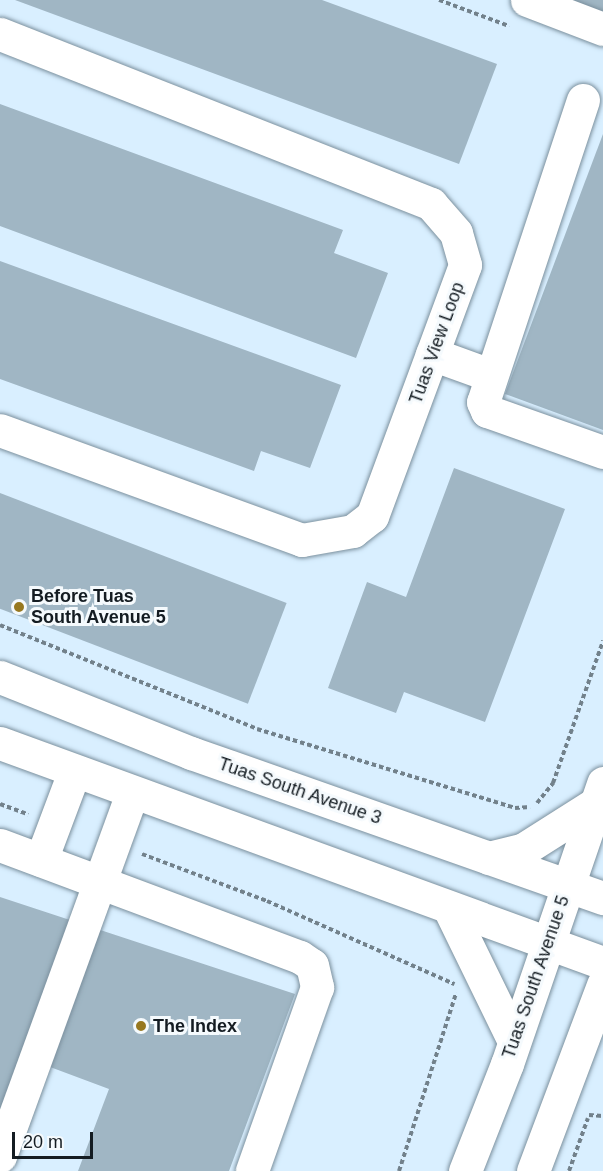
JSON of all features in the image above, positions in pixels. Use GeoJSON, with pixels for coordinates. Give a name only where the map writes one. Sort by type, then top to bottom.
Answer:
{"type":"FeatureCollection","features":[{"type":"Feature","properties":{"kind":"street"},"geometry":{"type":"LineString","coordinates":[[527,0],[603,28]]}},
{"type":"Feature","properties":{"kind":"street","name":"Tuas View Loop"},"geometry":{"type":"LineString","coordinates":[[0,34],[431,204],[456,233],[465,265],[372,516],[352,531],[331,538],[302,540],[0,430]]}},
{"type":"Feature","properties":{"kind":"street"},"geometry":{"type":"LineString","coordinates":[[583,100],[483,396],[487,411],[603,452]]}},
{"type":"Feature","properties":{"kind":"street"},"geometry":{"type":"LineString","coordinates":[[432,354],[490,375]]}},
{"type":"Feature","properties":{"kind":"street","name":"Tuas South Avenue 3"},"geometry":{"type":"LineString","coordinates":[[0,677],[191,753],[603,898]]}},
{"type":"Feature","properties":{"kind":"street"},"geometry":{"type":"LineString","coordinates":[[0,743],[132,794],[603,963]]}},
{"type":"Feature","properties":{"kind":"street"},"geometry":{"type":"LineString","coordinates":[[41,860],[74,772]]}},
{"type":"Feature","properties":{"kind":"street"},"geometry":{"type":"LineString","coordinates":[[489,858],[524,849],[599,793]]}},
{"type":"Feature","properties":{"kind":"street","name":"Tuas South Avenue 5"},"geometry":{"type":"LineString","coordinates":[[465,1171],[514,1041],[546,942],[599,793]]}},
{"type":"Feature","properties":{"kind":"street"},"geometry":{"type":"LineString","coordinates":[[0,1155],[132,794]]}},
{"type":"Feature","properties":{"kind":"street"},"geometry":{"type":"LineString","coordinates":[[0,845],[300,957],[316,974],[317,987],[252,1171]]}},
{"type":"Feature","properties":{"kind":"street"},"geometry":{"type":"LineString","coordinates":[[450,908],[514,1041]]}},
{"type":"Feature","properties":{"kind":"street"},"geometry":{"type":"LineString","coordinates":[[532,1171],[591,1045],[603,985]]}},
{"type":"Feature","properties":{"kind":"path"},"geometry":{"type":"LineString","coordinates":[[0,625],[257,729],[523,810],[536,805],[553,783],[603,641]]}},
{"type":"Feature","properties":{"kind":"path"},"geometry":{"type":"LineString","coordinates":[[0,804],[55,823]]}},
{"type":"Feature","properties":{"kind":"path"},"geometry":{"type":"LineString","coordinates":[[113,843],[267,901],[430,976],[459,985],[399,1171]]}},
{"type":"Feature","properties":{"kind":"path"},"geometry":{"type":"LineString","coordinates":[[569,1171],[592,1106]]}},
{"type":"Feature","properties":{"kind":"path"},"geometry":{"type":"LineString","coordinates":[[589,1115],[603,1116]]}},
{"type":"Feature","properties":{"kind":"building"},"geometry":{"type":"Polygon","coordinates":[[[15,0],[322,0],[497,64],[459,164],[15,0]]]}},
{"type":"Feature","properties":{"kind":"building"},"geometry":{"type":"Polygon","coordinates":[[[544,0],[603,0],[603,23],[544,0]]]}},
{"type":"Feature","properties":{"kind":"building"},"geometry":{"type":"Polygon","coordinates":[[[0,104],[343,230],[334,253],[388,273],[356,358],[0,226],[0,104]]]}},
{"type":"Feature","properties":{"kind":"building"},"geometry":{"type":"Polygon","coordinates":[[[603,134],[603,430],[505,394],[603,134]]]}},
{"type":"Feature","properties":{"kind":"building"},"geometry":{"type":"Polygon","coordinates":[[[0,261],[341,385],[310,468],[261,451],[254,471],[0,379],[0,261]]]}},
{"type":"Feature","properties":{"kind":"building"},"geometry":{"type":"Polygon","coordinates":[[[454,468],[565,509],[485,722],[404,692],[396,713],[328,688],[367,582],[406,597],[454,468]]]}},
{"type":"Feature","properties":{"kind":"building"},"geometry":{"type":"Polygon","coordinates":[[[0,493],[287,603],[248,704],[0,609],[0,493]]]}},
{"type":"Feature","properties":{"kind":"building","name":"The Index"},"geometry":{"type":"Polygon","coordinates":[[[0,897],[295,994],[229,1171],[78,1171],[109,1089],[26,1058],[0,1127],[0,897]]]}},
{"type":"Feature","properties":{"kind":"place","name":"Before Tuas South Avenue 5"},"geometry":{"type":"Point","coordinates":[19,607]}},
{"type":"Feature","properties":{"kind":"place","name":"The Index"},"geometry":{"type":"Point","coordinates":[141,1026]}}]}
